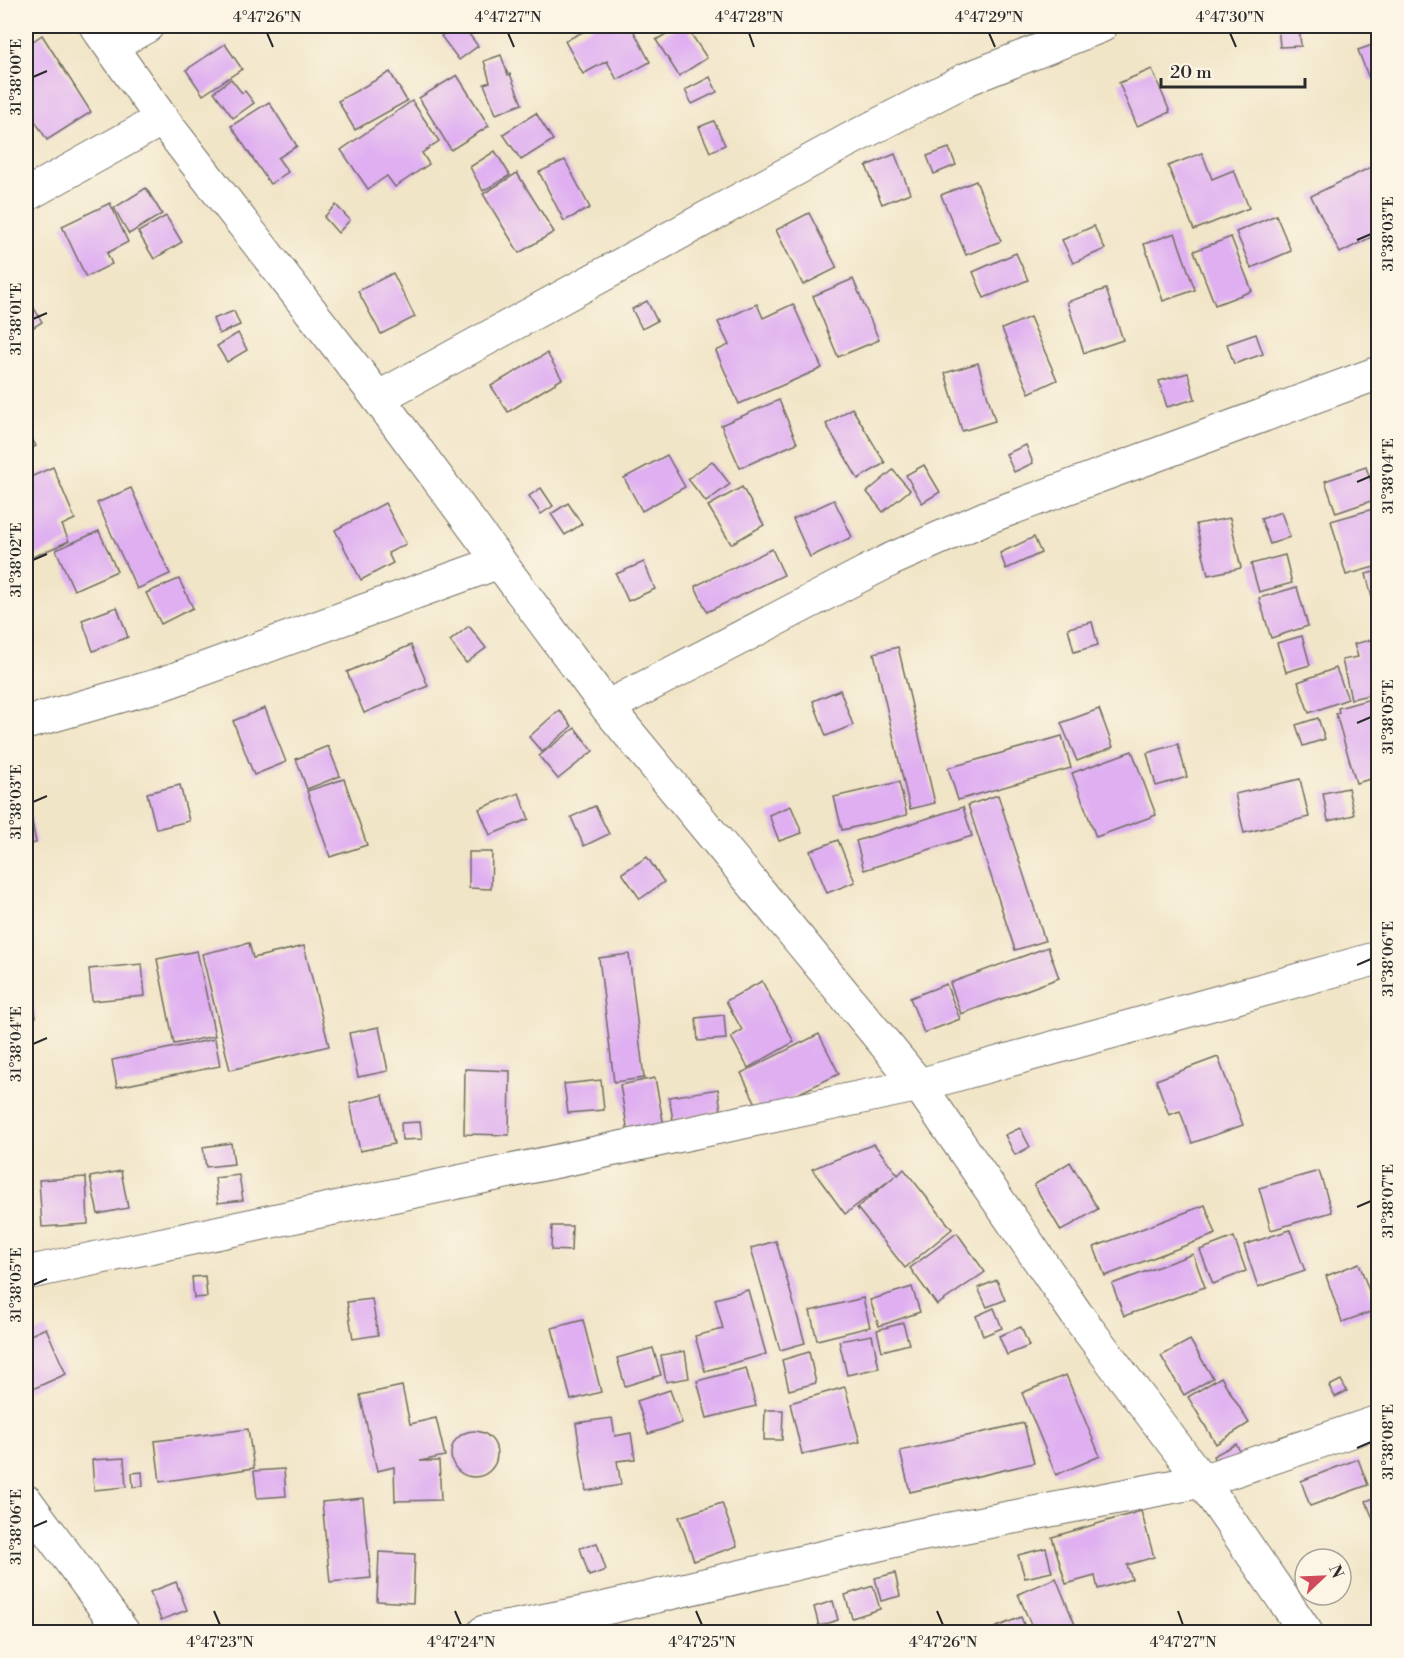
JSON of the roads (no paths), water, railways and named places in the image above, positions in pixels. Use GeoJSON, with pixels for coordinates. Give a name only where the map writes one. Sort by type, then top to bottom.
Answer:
{"type":"FeatureCollection","features":[{"type":"Feature","properties":{"kind":"street"},"geometry":{"type":"LineString","coordinates":[[147,26],[104,36],[162,119],[378,398],[607,707],[919,1085],[1077,1315],[1202,1481],[1306,1632]]}},
{"type":"Feature","properties":{"kind":"street"},"geometry":{"type":"LineString","coordinates":[[378,398],[847,141],[967,78],[1101,26]]}},
{"type":"Feature","properties":{"kind":"street"},"geometry":{"type":"LineString","coordinates":[[26,195],[162,119]]}},
{"type":"Feature","properties":{"kind":"street"},"geometry":{"type":"LineString","coordinates":[[607,707],[890,560],[984,518],[1378,373]]}},
{"type":"Feature","properties":{"kind":"street"},"geometry":{"type":"LineString","coordinates":[[26,723],[159,685],[499,562]]}},
{"type":"Feature","properties":{"kind":"street"},"geometry":{"type":"LineString","coordinates":[[26,1273],[919,1085],[1378,958]]}},
{"type":"Feature","properties":{"kind":"street"},"geometry":{"type":"LineString","coordinates":[[484,1632],[594,1611],[914,1536],[1202,1481],[1378,1422]]}},
{"type":"Feature","properties":{"kind":"street"},"geometry":{"type":"LineString","coordinates":[[26,1501],[123,1632]]}}]}
